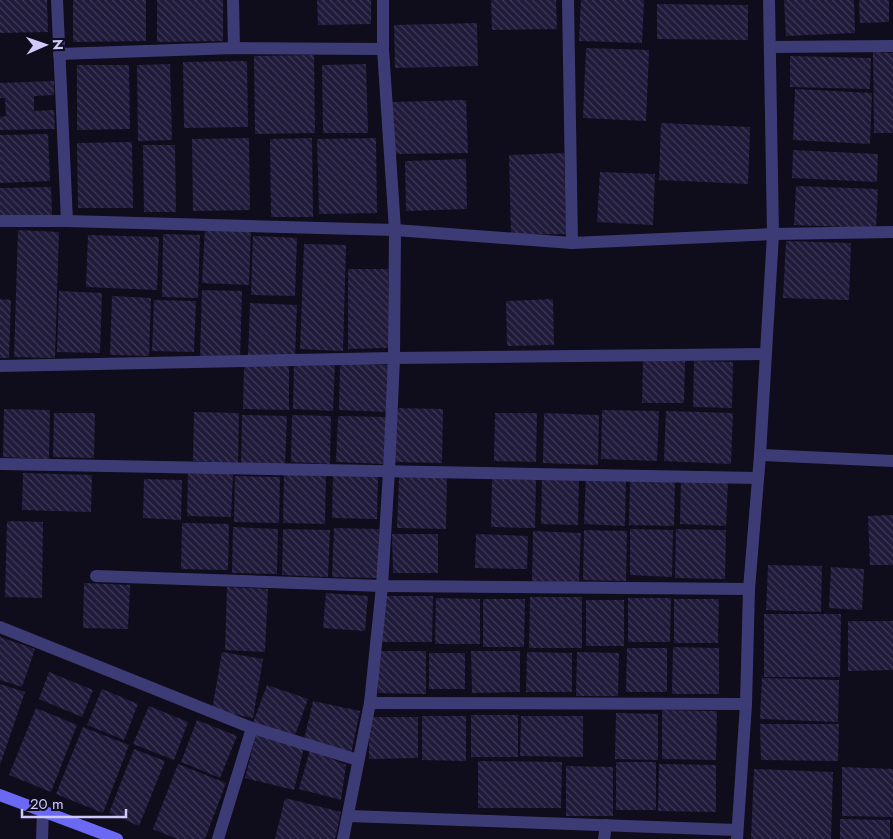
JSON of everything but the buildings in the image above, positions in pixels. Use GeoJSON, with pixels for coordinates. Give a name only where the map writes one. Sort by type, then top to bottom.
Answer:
{"type":"FeatureCollection","features":[{"type":"Feature","properties":{"kind":"street"},"geometry":{"type":"LineString","coordinates":[[57,0],[67,221]]}},
{"type":"Feature","properties":{"kind":"street"},"geometry":{"type":"LineString","coordinates":[[233,0],[234,48]]}},
{"type":"Feature","properties":{"kind":"street"},"geometry":{"type":"LineString","coordinates":[[343,839],[370,703],[382,586],[389,470],[394,358],[394,230],[383,49],[383,0]]}},
{"type":"Feature","properties":{"kind":"street"},"geometry":{"type":"LineString","coordinates":[[568,0],[572,243]]}},
{"type":"Feature","properties":{"kind":"street"},"geometry":{"type":"LineString","coordinates":[[349,816],[606,825],[737,834],[746,704],[749,590],[760,455],[773,234],[769,0]]}},
{"type":"Feature","properties":{"kind":"street"},"geometry":{"type":"LineString","coordinates":[[770,47],[893,46]]}},
{"type":"Feature","properties":{"kind":"street"},"geometry":{"type":"LineString","coordinates":[[59,54],[234,48],[383,49]]}},
{"type":"Feature","properties":{"kind":"street"},"geometry":{"type":"LineString","coordinates":[[0,221],[67,221],[394,230],[572,243],[773,234],[893,232]]}},
{"type":"Feature","properties":{"kind":"street"},"geometry":{"type":"LineString","coordinates":[[0,366],[394,358],[765,354]]}},
{"type":"Feature","properties":{"kind":"street"},"geometry":{"type":"LineString","coordinates":[[760,455],[893,461]]}},
{"type":"Feature","properties":{"kind":"street"},"geometry":{"type":"LineString","coordinates":[[0,464],[758,478]]}},
{"type":"Feature","properties":{"kind":"street"},"geometry":{"type":"LineString","coordinates":[[96,576],[382,586],[749,590]]}},
{"type":"Feature","properties":{"kind":"street"},"geometry":{"type":"LineString","coordinates":[[0,627],[252,728],[358,760]]}},
{"type":"Feature","properties":{"kind":"street"},"geometry":{"type":"LineString","coordinates":[[370,703],[746,704]]}},
{"type":"Feature","properties":{"kind":"street"},"geometry":{"type":"LineString","coordinates":[[218,839],[252,728]]}},
{"type":"Feature","properties":{"kind":"street"},"geometry":{"type":"LineString","coordinates":[[0,795],[117,839]]}},
{"type":"Feature","properties":{"kind":"street"},"geometry":{"type":"LineString","coordinates":[[42,839],[43,810]]}},
{"type":"Feature","properties":{"kind":"street"},"geometry":{"type":"LineString","coordinates":[[604,839],[606,825]]}}]}
